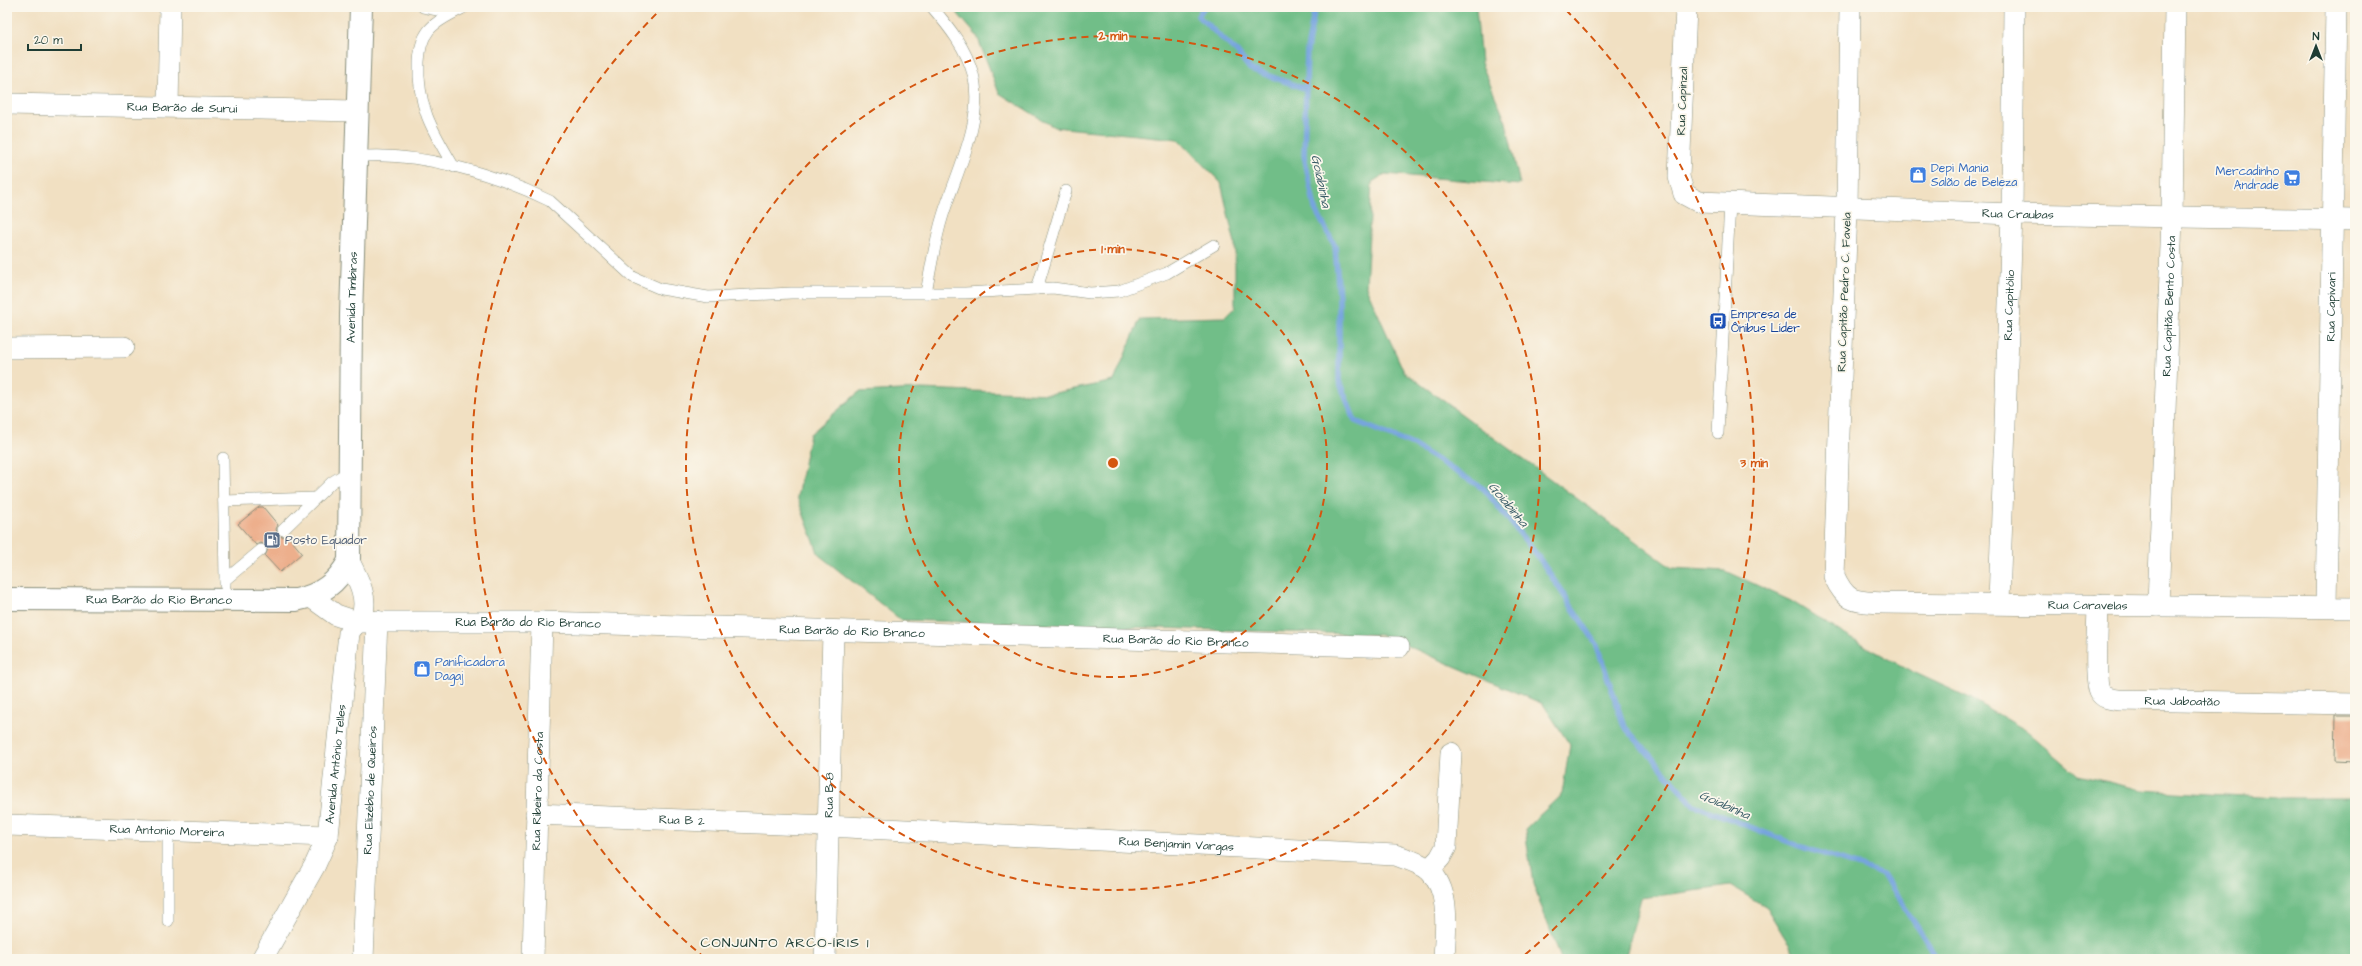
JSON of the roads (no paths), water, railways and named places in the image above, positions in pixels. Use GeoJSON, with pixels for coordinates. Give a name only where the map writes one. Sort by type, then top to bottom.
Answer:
{"type":"FeatureCollection","features":[{"type":"Feature","properties":{"kind":"street"},"geometry":{"type":"LineString","coordinates":[[168,106],[170,7]]}},
{"type":"Feature","properties":{"kind":"street","name":"Avenida Timbiras"},"geometry":{"type":"LineString","coordinates":[[349,561],[350,316],[356,111],[362,7]]}},
{"type":"Feature","properties":{"kind":"street","name":"Rua Capinzal"},"geometry":{"type":"LineString","coordinates":[[1684,194],[1679,177],[1686,7]]}},
{"type":"Feature","properties":{"kind":"street","name":"Rua Capitão Pedro C. Favela"},"geometry":{"type":"LineString","coordinates":[[1834,576],[1847,208],[1850,7]]}},
{"type":"Feature","properties":{"kind":"street","name":"Rua Capitólio"},"geometry":{"type":"LineString","coordinates":[[1998,603],[2012,214],[2014,7]]}},
{"type":"Feature","properties":{"kind":"street","name":"Rua Capitão Bento Costa"},"geometry":{"type":"LineString","coordinates":[[2158,606],[2172,217],[2175,7]]}},
{"type":"Feature","properties":{"kind":"street","name":"Rua Capivari"},"geometry":{"type":"LineString","coordinates":[[2326,607],[2336,7]]}},
{"type":"Feature","properties":{"kind":"street","name":"Rua Barão de Surui"},"geometry":{"type":"LineString","coordinates":[[7,104],[168,106],[356,111]]}},
{"type":"Feature","properties":{"kind":"street","name":"Rua Craubas"},"geometry":{"type":"LineString","coordinates":[[1684,194],[1700,202],[1847,208],[2012,214],[2355,220]]}},
{"type":"Feature","properties":{"kind":"street"},"geometry":{"type":"LineString","coordinates":[[7,348],[124,346]]}},
{"type":"Feature","properties":{"kind":"street","name":"Rua Barão do Rio Branco"},"geometry":{"type":"LineString","coordinates":[[7,599],[225,591],[296,600],[311,597],[333,583],[349,561]]}},
{"type":"Feature","properties":{"kind":"street","name":"Avenida Antônio Telles"},"geometry":{"type":"LineString","coordinates":[[262,959],[304,886],[328,836],[349,633],[367,621],[362,616],[362,588],[349,561]]}},
{"type":"Feature","properties":{"kind":"street","name":"Rua Caravelas"},"geometry":{"type":"LineString","coordinates":[[1834,576],[1840,590],[1853,601],[2355,608]]}},
{"type":"Feature","properties":{"kind":"street","name":"Rua Barão do Rio Branco"},"geometry":{"type":"LineString","coordinates":[[311,597],[336,615],[367,621],[542,622],[833,632],[1399,647]]}},
{"type":"Feature","properties":{"kind":"street","name":"Rua Jaboatão"},"geometry":{"type":"LineString","coordinates":[[2098,605],[2097,681],[2100,693],[2104,697],[2119,700],[2355,704]]}},
{"type":"Feature","properties":{"kind":"street","name":"Rua Elizébio de Queirós"},"geometry":{"type":"LineString","coordinates":[[363,959],[367,621]]}},
{"type":"Feature","properties":{"kind":"street","name":"Rua Ribeiro da Costa"},"geometry":{"type":"LineString","coordinates":[[533,959],[542,622]]}},
{"type":"Feature","properties":{"kind":"street","name":"Rua B-8"},"geometry":{"type":"LineString","coordinates":[[825,959],[827,826],[833,632]]}},
{"type":"Feature","properties":{"kind":"street"},"geometry":{"type":"LineString","coordinates":[[1429,870],[1440,858],[1446,847],[1451,753]]}},
{"type":"Feature","properties":{"kind":"street","name":"Rua B 2"},"geometry":{"type":"LineString","coordinates":[[536,814],[827,826]]}},
{"type":"Feature","properties":{"kind":"street","name":"Rua Antonio Moreira"},"geometry":{"type":"LineString","coordinates":[[7,825],[328,836]]}},
{"type":"Feature","properties":{"kind":"street","name":"Rua Benjamin Vargas"},"geometry":{"type":"LineString","coordinates":[[827,826],[1395,855],[1414,861],[1429,870],[1440,887],[1446,910],[1444,959]]}},
{"type":"Feature","properties":{"kind":"lane"},"geometry":{"type":"LineString","coordinates":[[423,7],[452,13]]}},
{"type":"Feature","properties":{"kind":"lane"},"geometry":{"type":"LineString","coordinates":[[454,167],[429,124],[418,85],[421,44],[429,30],[452,13],[465,7]]}},
{"type":"Feature","properties":{"kind":"lane"},"geometry":{"type":"LineString","coordinates":[[926,293],[943,217],[967,146],[976,110],[973,74],[957,38],[932,7]]}},
{"type":"Feature","properties":{"kind":"lane"},"geometry":{"type":"LineString","coordinates":[[355,157],[409,157],[454,167],[529,192],[550,202],[633,277],[661,290],[708,297],[791,293],[926,293],[1037,289],[1090,293],[1119,291],[1167,273],[1214,245]]}},
{"type":"Feature","properties":{"kind":"lane"},"geometry":{"type":"LineString","coordinates":[[1037,289],[1066,191]]}},
{"type":"Feature","properties":{"kind":"lane"},"geometry":{"type":"LineString","coordinates":[[1718,433],[1730,203]]}},
{"type":"Feature","properties":{"kind":"lane"},"geometry":{"type":"LineString","coordinates":[[223,458],[225,591]]}},
{"type":"Feature","properties":{"kind":"lane"},"geometry":{"type":"LineString","coordinates":[[282,530],[332,482],[350,471]]}},
{"type":"Feature","properties":{"kind":"lane"},"geometry":{"type":"LineString","coordinates":[[224,501],[315,498]]}},
{"type":"Feature","properties":{"kind":"lane"},"geometry":{"type":"LineString","coordinates":[[225,591],[260,550]]}},
{"type":"Feature","properties":{"kind":"lane"},"geometry":{"type":"LineString","coordinates":[[168,830],[168,920]]}},
{"type":"Feature","properties":{"kind":"waterway","name":"Goiabinha"},"geometry":{"type":"LineString","coordinates":[[1204,7],[1198,16],[1237,52],[1250,69],[1306,89]]}},
{"type":"Feature","properties":{"kind":"waterway","name":"Goiabinha"},"geometry":{"type":"LineString","coordinates":[[1315,7],[1307,50],[1304,155],[1315,209],[1335,246],[1339,297],[1339,381],[1355,421],[1413,445],[1484,489],[1537,555],[1596,643],[1624,726],[1694,805],[1794,844],[1883,874],[1938,959]]}},
{"type":"Feature","properties":{"kind":"place","name":"Depi Mania Salão de Beleza"},"geometry":{"type":"Point","coordinates":[1918,175]}},
{"type":"Feature","properties":{"kind":"place","name":"Mercadinho Andrade"},"geometry":{"type":"Point","coordinates":[2292,178]}},
{"type":"Feature","properties":{"kind":"place","name":"Empresa de Ônibus Líder"},"geometry":{"type":"Point","coordinates":[1718,321]}},
{"type":"Feature","properties":{"kind":"place","name":"Posto Equador"},"geometry":{"type":"Point","coordinates":[272,540]}},
{"type":"Feature","properties":{"kind":"place","name":"Panificadora Dagaj"},"geometry":{"type":"Point","coordinates":[422,669]}},
{"type":"Feature","properties":{"kind":"district","name":"CONJUNTO ARCO-ÍRIS 1"},"geometry":{"type":"Point","coordinates":[785,942]}}]}
